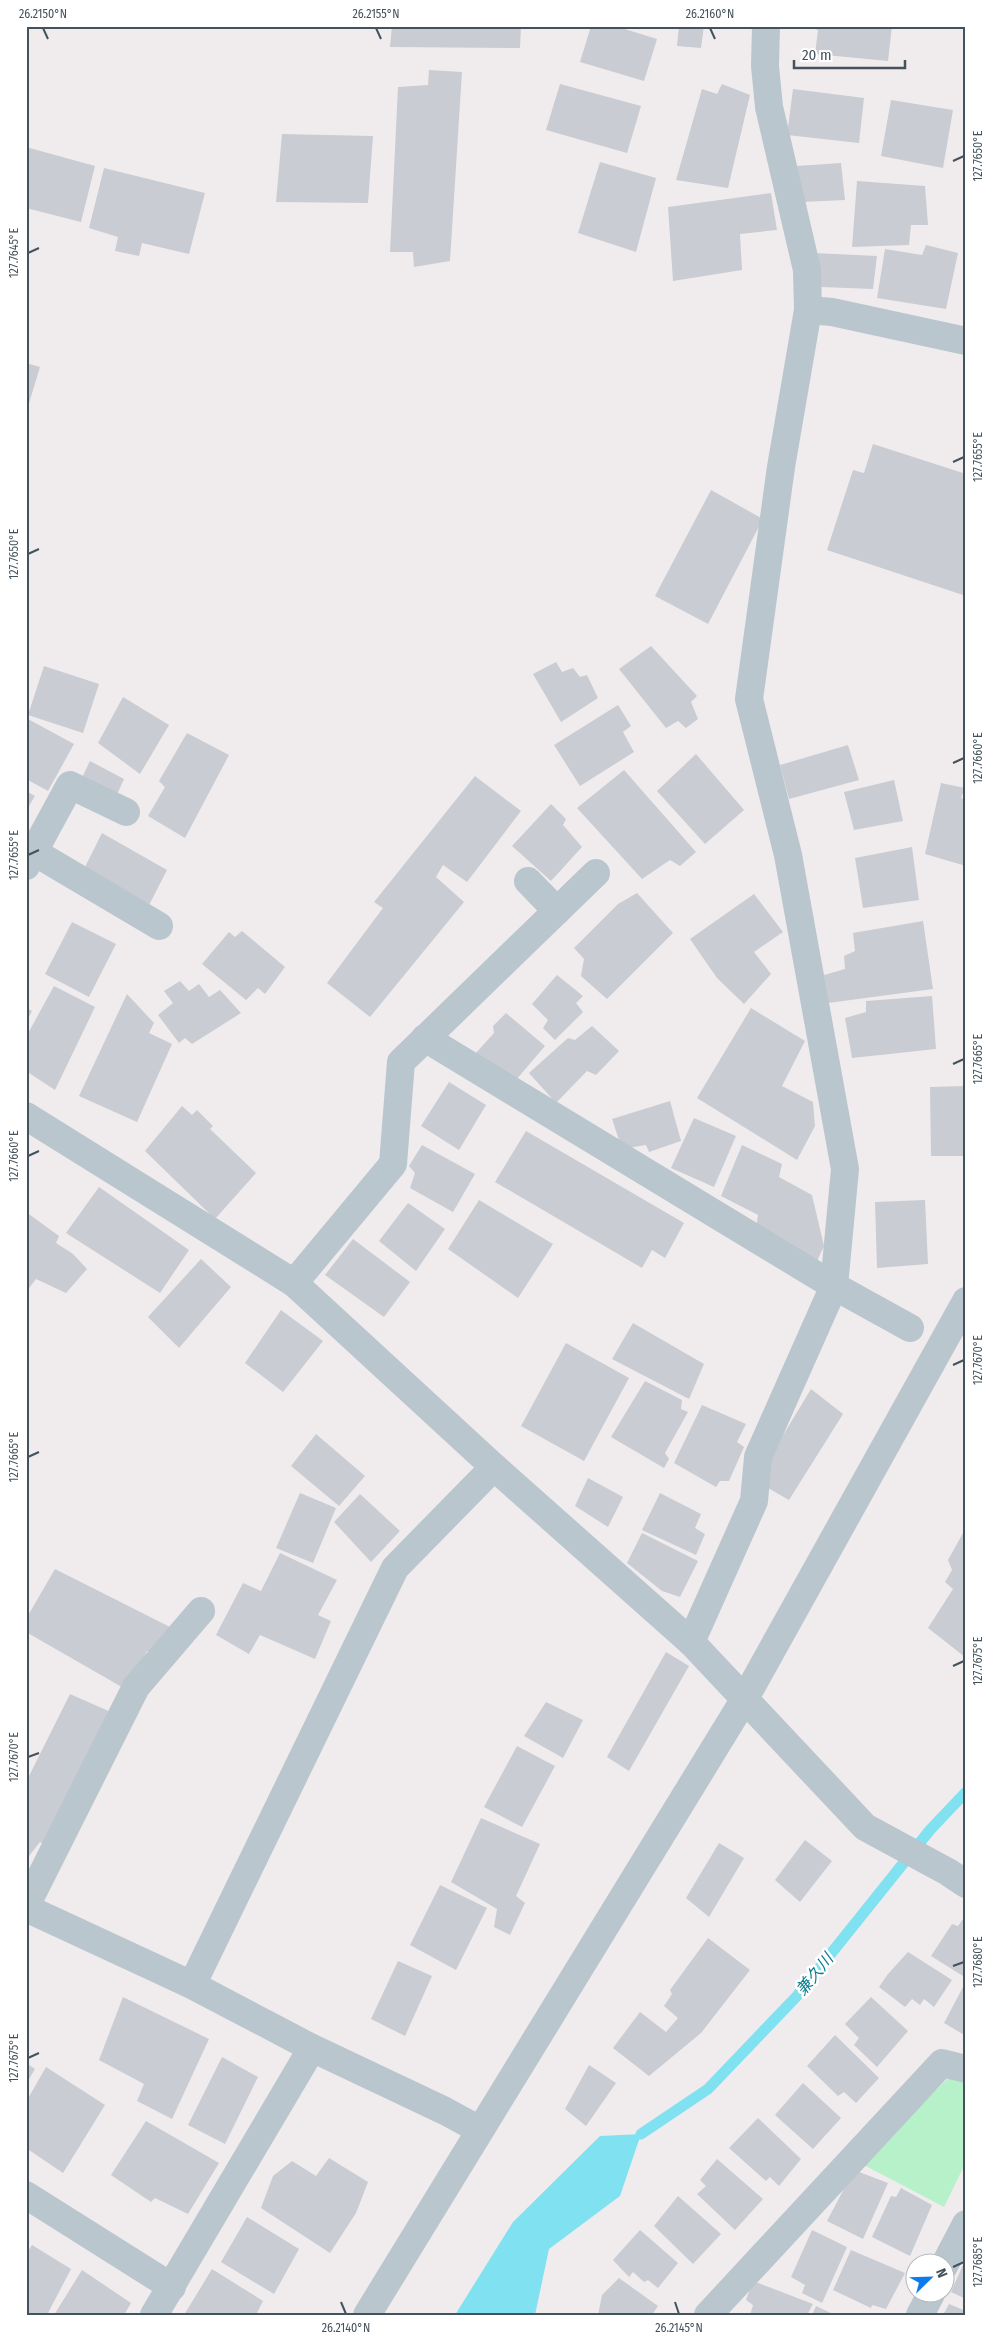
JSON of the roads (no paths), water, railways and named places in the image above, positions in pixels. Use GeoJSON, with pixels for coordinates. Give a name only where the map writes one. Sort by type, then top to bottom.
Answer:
{"type":"FeatureCollection","features":[{"type":"Feature","properties":{"kind":"street"},"geometry":{"type":"LineString","coordinates":[[691,1642],[754,1501],[758,1457],[834,1286],[845,1169],[788,855],[749,699],[781,467],[808,310],[807,270],[769,107],[765,66],[766,26]]}},
{"type":"Feature","properties":{"kind":"street"},"geometry":{"type":"LineString","coordinates":[[808,310],[832,312],[966,341]]}},
{"type":"Feature","properties":{"kind":"street"},"geometry":{"type":"LineString","coordinates":[[126,812],[70,786],[30,859],[159,926]]}},
{"type":"Feature","properties":{"kind":"street"},"geometry":{"type":"LineString","coordinates":[[294,1283],[393,1164],[401,1062],[596,873]]}},
{"type":"Feature","properties":{"kind":"street"},"geometry":{"type":"LineString","coordinates":[[528,880],[557,911]]}},
{"type":"Feature","properties":{"kind":"street"},"geometry":{"type":"LineString","coordinates":[[425,1038],[834,1286],[910,1328]]}},
{"type":"Feature","properties":{"kind":"street"},"geometry":{"type":"LineString","coordinates":[[26,1116],[294,1283],[494,1467],[691,1642],[865,1827],[948,1872],[966,1884]]}},
{"type":"Feature","properties":{"kind":"street"},"geometry":{"type":"LineString","coordinates":[[367,2315],[744,1700],[966,1301]]}},
{"type":"Feature","properties":{"kind":"street"},"geometry":{"type":"LineString","coordinates":[[192,1985],[395,1568],[494,1467]]}},
{"type":"Feature","properties":{"kind":"street"},"geometry":{"type":"LineString","coordinates":[[200,1611],[136,1686],[26,1907],[192,1985],[312,2048],[445,2111],[480,2130]]}},
{"type":"Feature","properties":{"kind":"street"},"geometry":{"type":"LineString","coordinates":[[154,2315],[312,2048]]}},
{"type":"Feature","properties":{"kind":"street"},"geometry":{"type":"LineString","coordinates":[[708,2315],[942,2063],[966,2069]]}},
{"type":"Feature","properties":{"kind":"street"},"geometry":{"type":"LineString","coordinates":[[26,2195],[172,2287]]}},
{"type":"Feature","properties":{"kind":"street"},"geometry":{"type":"LineString","coordinates":[[950,2254],[966,2224]]}},
{"type":"Feature","properties":{"kind":"water"},"geometry":{"type":"Polygon","coordinates":[[[641,2134],[620,2196],[549,2249],[535,2315],[455,2315],[513,2222],[600,2136],[641,2134]]]}},
{"type":"Feature","properties":{"kind":"waterway","name":"兼久川"},"geometry":{"type":"LineString","coordinates":[[641,2134],[708,2089],[797,1996],[930,1830],[966,1792]]}}]}
